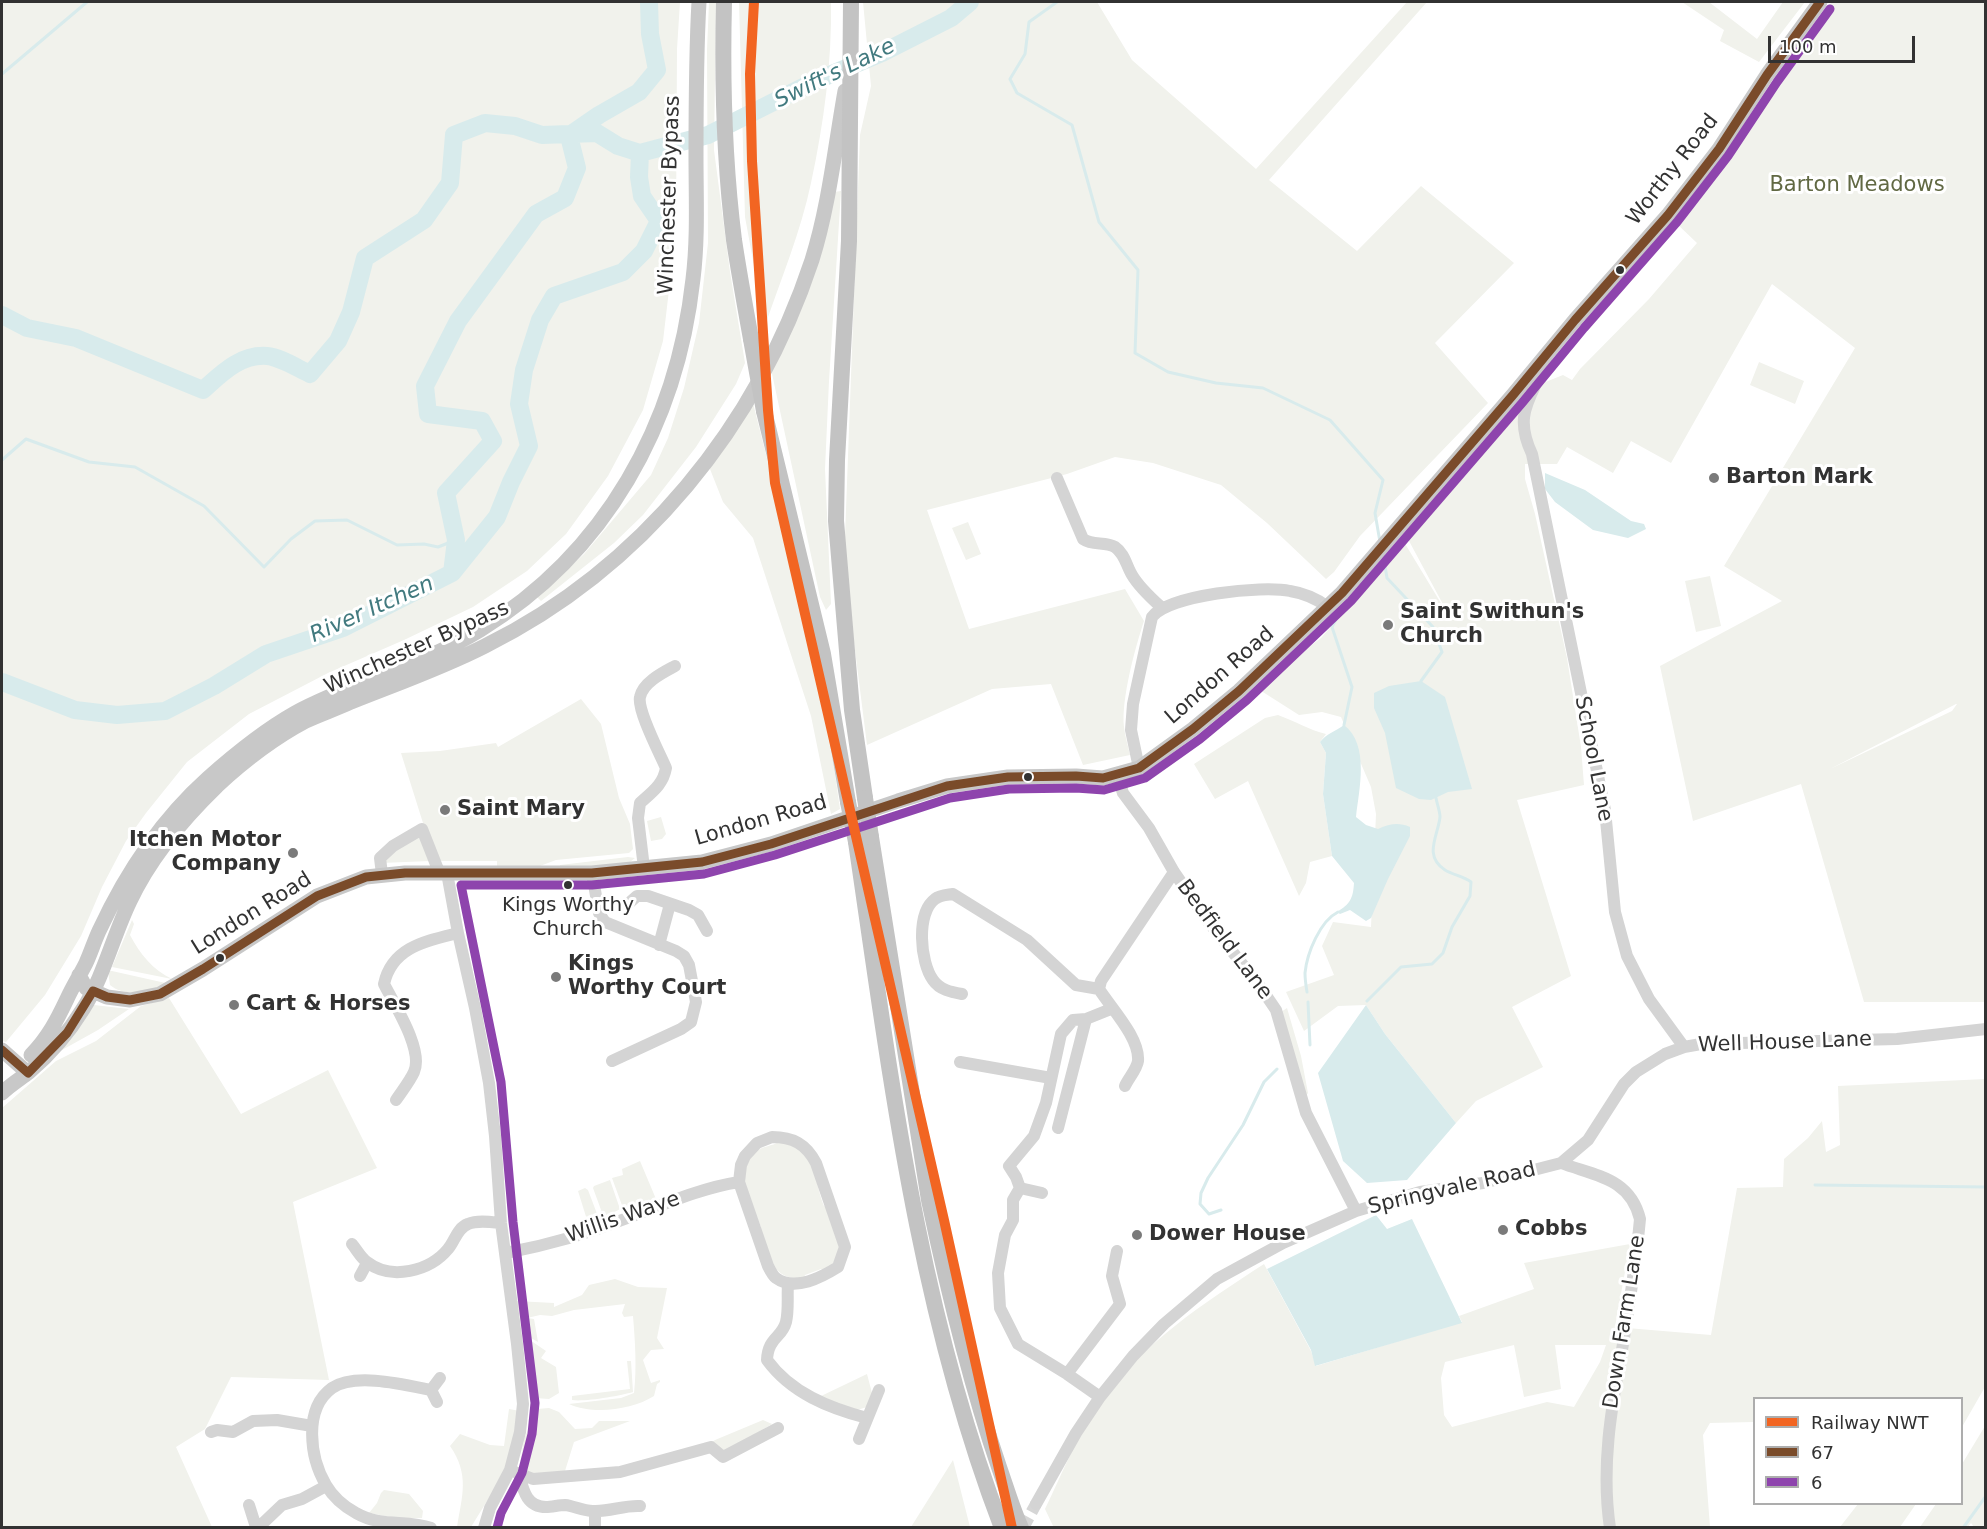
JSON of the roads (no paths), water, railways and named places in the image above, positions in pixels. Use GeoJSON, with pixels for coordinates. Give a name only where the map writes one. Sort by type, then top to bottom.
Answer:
{"type":"FeatureCollection","features":[{"type":"Feature","properties":{"kind":"highway"},"geometry":{"type":"LineString","coordinates":[[724,2],[724,101],[734,239],[764,411],[856,800],[928,1200],[940,1253],[968,1369],[1020,1527]]}},
{"type":"Feature","properties":{"kind":"highway"},"geometry":{"type":"LineString","coordinates":[[851,2],[852,49],[845,124],[849,241],[837,460],[836,521],[852,710],[856,800]]}},
{"type":"Feature","properties":{"kind":"highway"},"geometry":{"type":"LineString","coordinates":[[864,840],[883,1028],[911,1199],[962,1409],[1002,1527]]}},
{"type":"Feature","properties":{"kind":"main road","name":"Winchester Bypass"},"geometry":{"type":"LineString","coordinates":[[58,1020],[118,891],[148,846],[181,806],[233,756],[256,737],[296,712],[332,695],[441,652],[517,606],[554,574],[585,541],[608,512],[638,465],[667,394],[683,341],[694,271],[699,2]]}},
{"type":"Feature","properties":{"kind":"main road","name":"Worthy Road"},"geometry":{"type":"LineString","coordinates":[[1546,356],[1658,227],[1698,177],[1820,2]]}},
{"type":"Feature","properties":{"kind":"main road","name":"Winchester Bypass"},"geometry":{"type":"LineString","coordinates":[[24,1069],[67,1033],[93,991],[131,898],[167,840],[218,786],[250,758],[310,719],[484,647],[555,607],[606,567],[662,514],[708,460],[738,416],[757,387],[786,328],[812,259],[845,124]]}},
{"type":"Feature","properties":{"kind":"main road","name":"London Road"},"geometry":{"type":"LineString","coordinates":[[93,991],[107,997],[130,1000],[160,994],[316,896],[366,877],[382,874],[592,873],[702,862],[733,856],[947,786],[1008,777],[1103,778],[1139,768],[1225,703],[1328,607],[1401,526],[1546,356]]}},
{"type":"Feature","properties":{"kind":"main road"},"geometry":{"type":"LineString","coordinates":[[80,975],[86,988],[93,991]]}},
{"type":"Feature","properties":{"kind":"main road"},"geometry":{"type":"LineString","coordinates":[[7,1087],[24,1069],[58,1020],[79,999],[93,991]]}},
{"type":"Feature","properties":{"kind":"main road"},"geometry":{"type":"LineString","coordinates":[[2,1050],[24,1069]]}},
{"type":"Feature","properties":{"kind":"street","name":"School Lane"},"geometry":{"type":"LineString","coordinates":[[1546,356],[1522,420],[1524,439],[1532,454],[1605,810],[1615,912],[1627,956],[1649,999],[1684,1047]]}},
{"type":"Feature","properties":{"kind":"street"},"geometry":{"type":"LineString","coordinates":[[1057,478],[1083,540],[1096,544],[1109,544],[1117,549],[1124,557],[1133,577],[1161,608]]}},
{"type":"Feature","properties":{"kind":"street"},"geometry":{"type":"LineString","coordinates":[[1139,768],[1131,730],[1133,704],[1152,617],[1161,608],[1194,597],[1258,590],[1288,590],[1320,601],[1328,607]]}},
{"type":"Feature","properties":{"kind":"street"},"geometry":{"type":"LineString","coordinates":[[644,868],[640,803],[660,786],[665,777],[666,768],[645,720],[639,698],[651,681],[675,666]]}},
{"type":"Feature","properties":{"kind":"street","name":"Bedfield Lane"},"geometry":{"type":"LineString","coordinates":[[1118,775],[1122,793],[1149,828],[1174,872],[1207,920],[1276,1010],[1306,1113],[1356,1211]]}},
{"type":"Feature","properties":{"kind":"street"},"geometry":{"type":"LineString","coordinates":[[382,874],[380,858],[393,846],[422,829],[443,873],[475,1008],[489,1083],[501,1223],[523,1404],[514,1472],[490,1508],[484,1527]]}},
{"type":"Feature","properties":{"kind":"street"},"geometry":{"type":"LineString","coordinates":[[1125,1086],[1138,1062],[1135,1046],[1130,1033],[1099,989],[1101,981],[1174,872]]}},
{"type":"Feature","properties":{"kind":"street"},"geometry":{"type":"LineString","coordinates":[[592,873],[599,914],[605,922],[684,956],[689,965],[696,1002],[691,1022],[612,1061]]}},
{"type":"Feature","properties":{"kind":"street"},"geometry":{"type":"LineString","coordinates":[[962,994],[947,992],[933,979],[926,962],[921,931],[927,909],[933,901],[953,894],[1027,940],[1076,985],[1099,989]]}},
{"type":"Feature","properties":{"kind":"street"},"geometry":{"type":"LineString","coordinates":[[628,904],[637,896],[648,896],[698,915],[707,931]]}},
{"type":"Feature","properties":{"kind":"street"},"geometry":{"type":"LineString","coordinates":[[659,945],[670,904]]}},
{"type":"Feature","properties":{"kind":"street"},"geometry":{"type":"LineString","coordinates":[[396,1100],[414,1072],[417,1062],[415,1050],[384,984],[386,973],[416,944],[458,933]]}},
{"type":"Feature","properties":{"kind":"street"},"geometry":{"type":"LineString","coordinates":[[1020,1188],[1009,1166],[1035,1136],[1046,1103],[1061,1034],[1073,1020],[1086,1019],[1111,1009]]}},
{"type":"Feature","properties":{"kind":"street"},"geometry":{"type":"LineString","coordinates":[[1058,1128],[1086,1019]]}},
{"type":"Feature","properties":{"kind":"street","name":"Well House Lane"},"geometry":{"type":"LineString","coordinates":[[1562,1163],[1588,1140],[1624,1084],[1636,1072],[1649,1062],[1684,1047],[1701,1044],[1897,1039],[1986,1029]]}},
{"type":"Feature","properties":{"kind":"street"},"geometry":{"type":"LineString","coordinates":[[960,1062],[1052,1078]]}},
{"type":"Feature","properties":{"kind":"street"},"geometry":{"type":"LineString","coordinates":[[772,1137],[782,1137],[801,1143],[816,1163],[842,1234],[845,1247],[838,1267],[820,1277],[799,1284],[775,1278],[768,1266],[739,1182],[741,1165],[745,1156],[757,1143],[772,1137]]}},
{"type":"Feature","properties":{"kind":"street","name":"Springvale Road"},"geometry":{"type":"LineString","coordinates":[[1036,1504],[1076,1433],[1100,1397],[1133,1356],[1164,1324],[1217,1279],[1283,1243],[1356,1211],[1420,1192],[1483,1183],[1562,1163]]}},
{"type":"Feature","properties":{"kind":"street","name":"Down Farm Lane"},"geometry":{"type":"LineString","coordinates":[[1562,1163],[1611,1179],[1623,1188],[1638,1209],[1640,1219],[1606,1456],[1610,1527]]}},
{"type":"Feature","properties":{"kind":"street","name":"Willis Waye"},"geometry":{"type":"LineString","coordinates":[[506,1253],[538,1247],[717,1185],[739,1182]]}},
{"type":"Feature","properties":{"kind":"street"},"geometry":{"type":"LineString","coordinates":[[1020,1188],[1042,1193]]}},
{"type":"Feature","properties":{"kind":"street"},"geometry":{"type":"LineString","coordinates":[[1020,1188],[1013,1200],[1013,1220],[1005,1235],[998,1273],[1000,1308],[1018,1344],[1100,1397]]}},
{"type":"Feature","properties":{"kind":"street"},"geometry":{"type":"LineString","coordinates":[[352,1244],[367,1263],[385,1270],[413,1271],[425,1267],[450,1248],[458,1232],[467,1224],[501,1223]]}},
{"type":"Feature","properties":{"kind":"street"},"geometry":{"type":"LineString","coordinates":[[1067,1374],[1120,1304],[1112,1276],[1118,1251]]}},
{"type":"Feature","properties":{"kind":"street"},"geometry":{"type":"LineString","coordinates":[[360,1276],[367,1263]]}},
{"type":"Feature","properties":{"kind":"street"},"geometry":{"type":"LineString","coordinates":[[788,1283],[786,1321],[782,1331],[770,1344],[767,1360],[780,1376],[801,1392],[826,1406],[867,1418]]}},
{"type":"Feature","properties":{"kind":"street"},"geometry":{"type":"LineString","coordinates":[[431,1527],[417,1523],[372,1521],[355,1513],[335,1497],[326,1486],[315,1453],[312,1426],[319,1403],[333,1388],[352,1380],[405,1385],[434,1396],[440,1378]]}},
{"type":"Feature","properties":{"kind":"street"},"geometry":{"type":"LineString","coordinates":[[859,1439],[879,1390]]}},
{"type":"Feature","properties":{"kind":"street"},"geometry":{"type":"LineString","coordinates":[[211,1432],[217,1430],[233,1432],[253,1422],[277,1420],[312,1426]]}},
{"type":"Feature","properties":{"kind":"street"},"geometry":{"type":"LineString","coordinates":[[514,1472],[534,1479],[620,1472],[711,1447],[723,1457],[778,1428]]}},
{"type":"Feature","properties":{"kind":"street"},"geometry":{"type":"LineString","coordinates":[[514,1472],[524,1493],[533,1505],[542,1507],[565,1505],[577,1510],[595,1511],[628,1505],[640,1506]]}},
{"type":"Feature","properties":{"kind":"street"},"geometry":{"type":"LineString","coordinates":[[249,1505],[255,1524],[262,1524],[282,1505],[302,1499],[326,1486]]}},
{"type":"Feature","properties":{"kind":"street"},"geometry":{"type":"LineString","coordinates":[[595,1511],[595,1527]]}},
{"type":"Feature","properties":{"kind":"waterway"},"geometry":{"type":"LineString","coordinates":[[2,74],[87,2]]}},
{"type":"Feature","properties":{"kind":"waterway","name":"River Itchen"},"geometry":{"type":"LineString","coordinates":[[570,135],[639,92],[657,70],[650,34],[649,2]]}},
{"type":"Feature","properties":{"kind":"waterway","name":"Swift's Lake"},"geometry":{"type":"LineString","coordinates":[[2,682],[75,710],[117,715],[165,711],[214,686],[266,654],[343,628],[452,573],[497,517],[529,446],[519,404],[524,370],[540,320],[554,296],[623,272],[644,251],[659,221],[642,196],[639,177],[640,153],[708,135],[815,81],[882,53],[951,18],[970,2]]}},
{"type":"Feature","properties":{"kind":"waterway"},"geometry":{"type":"LineString","coordinates":[[1057,2],[1029,22],[1025,54],[1010,79],[1017,93],[1072,125],[1099,222],[1138,270],[1135,353],[1168,372],[1216,383],[1263,388],[1330,420],[1383,480],[1375,513],[1380,542]]}},
{"type":"Feature","properties":{"kind":"waterway","name":"River Itchen"},"geometry":{"type":"LineString","coordinates":[[2,315],[27,328],[76,338],[203,390],[232,366],[257,356],[277,358],[310,374],[338,341],[351,312],[365,258],[424,220],[450,183],[454,135],[485,123],[515,126],[542,135],[597,133],[618,146],[640,153]]}},
{"type":"Feature","properties":{"kind":"waterway","name":"River Itchen"},"geometry":{"type":"LineString","coordinates":[[452,573],[456,540],[446,493],[493,441],[482,421],[428,414],[425,386],[458,321],[536,214],[565,198],[577,168],[569,136]]}},
{"type":"Feature","properties":{"kind":"waterway"},"geometry":{"type":"LineString","coordinates":[[2,460],[26,439],[89,462],[135,467],[204,506],[264,567],[291,539],[315,521],[347,520],[397,545],[424,544],[438,547],[456,540]]}},
{"type":"Feature","properties":{"kind":"waterway"},"geometry":{"type":"LineString","coordinates":[[1383,554],[1387,578],[1433,627],[1442,652],[1421,681]]}},
{"type":"Feature","properties":{"kind":"waterway"},"geometry":{"type":"LineString","coordinates":[[1360,583],[1384,562]]}},
{"type":"Feature","properties":{"kind":"waterway"},"geometry":{"type":"LineString","coordinates":[[1344,725],[1352,687],[1332,627],[1349,595]]}},
{"type":"Feature","properties":{"kind":"waterway"},"geometry":{"type":"LineString","coordinates":[[1367,1001],[1401,967],[1432,964],[1443,953],[1452,927],[1470,896],[1471,882],[1445,870],[1435,858],[1433,852],[1440,817],[1436,798]]}},
{"type":"Feature","properties":{"kind":"waterway"},"geometry":{"type":"LineString","coordinates":[[1307,992],[1305,973],[1308,956],[1320,930],[1331,916],[1338,912]]}},
{"type":"Feature","properties":{"kind":"waterway"},"geometry":{"type":"LineString","coordinates":[[1308,1002],[1310,1045]]}},
{"type":"Feature","properties":{"kind":"waterway"},"geometry":{"type":"LineString","coordinates":[[1221,1210],[1209,1214],[1200,1204],[1201,1193],[1208,1178],[1243,1125],[1264,1082],[1277,1069]]}},
{"type":"Feature","properties":{"kind":"waterway"},"geometry":{"type":"LineString","coordinates":[[1815,1185],[1986,1187]]}},
{"type":"Feature","properties":{"kind":"waterway"},"geometry":{"type":"LineString","coordinates":[[1963,1528],[1986,1496]]}},
{"type":"Feature","properties":{"kind":"tunnel"},"geometry":{"type":"LineString","coordinates":[[1023,1528],[1036,1504]]}},
{"type":"Feature","properties":{"kind":"rail line","name":"NWT"},"geometry":{"type":"LineString","coordinates":[[754,2],[750,74],[752,161],[775,483],[944,1220],[1012,1528]]}},
{"type":"Feature","properties":{"kind":"place","name":"Barton Mark"},"geometry":{"type":"Point","coordinates":[1714,478]}},
{"type":"Feature","properties":{"kind":"place","name":"Saint Swithun's Church"},"geometry":{"type":"Point","coordinates":[1388,625]}},
{"type":"Feature","properties":{"kind":"place","name":"Saint Mary"},"geometry":{"type":"Point","coordinates":[445,810]}},
{"type":"Feature","properties":{"kind":"place","name":"Itchen Motor Company"},"geometry":{"type":"Point","coordinates":[293,853]}},
{"type":"Feature","properties":{"kind":"place","name":"Kings Worthy Church"},"geometry":{"type":"Point","coordinates":[568,885]}},
{"type":"Feature","properties":{"kind":"place","name":"Kings Worthy Court"},"geometry":{"type":"Point","coordinates":[556,977]}},
{"type":"Feature","properties":{"kind":"place","name":"Cart & Horses"},"geometry":{"type":"Point","coordinates":[234,1005]}},
{"type":"Feature","properties":{"kind":"place","name":"Cobbs"},"geometry":{"type":"Point","coordinates":[1503,1230]}},
{"type":"Feature","properties":{"kind":"place","name":"Dower House"},"geometry":{"type":"Point","coordinates":[1137,1235]}},
{"type":"Feature","properties":{"kind":"park label","name":"Barton Meadows"},"geometry":{"type":"Point","coordinates":[1857,186]}}]}
